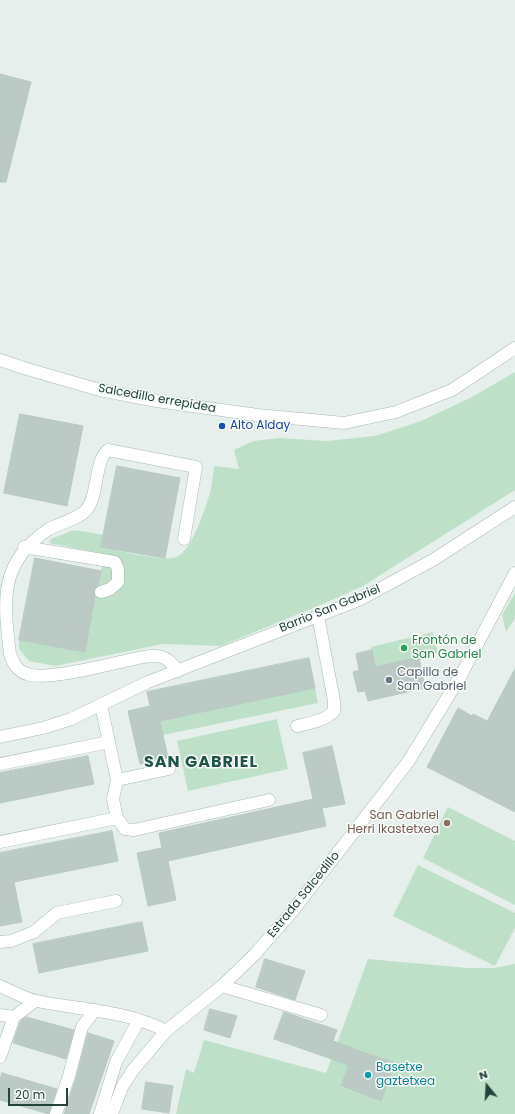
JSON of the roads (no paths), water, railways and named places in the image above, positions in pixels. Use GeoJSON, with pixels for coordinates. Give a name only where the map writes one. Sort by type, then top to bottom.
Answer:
{"type":"FeatureCollection","features":[{"type":"Feature","properties":{"kind":"street","name":"Salcedillo errepidea"},"geometry":{"type":"LineString","coordinates":[[0,360],[100,390],[156,401],[258,415],[344,423],[396,412],[452,390],[515,348]]}},
{"type":"Feature","properties":{"kind":"street"},"geometry":{"type":"LineString","coordinates":[[178,671],[171,661],[162,657],[146,656],[62,674],[36,676],[26,674],[19,670],[12,662],[4,592],[7,571],[14,557],[24,547],[49,529],[76,517],[87,510],[94,492],[102,454],[108,450],[196,467],[184,538]]}},
{"type":"Feature","properties":{"kind":"street","name":"Barrio San Gabriel"},"geometry":{"type":"LineString","coordinates":[[0,737],[43,728],[71,719],[148,682],[359,600],[433,560],[515,507]]}},
{"type":"Feature","properties":{"kind":"street"},"geometry":{"type":"LineString","coordinates":[[24,547],[115,562],[118,569],[118,582],[110,589],[101,592]]}},
{"type":"Feature","properties":{"kind":"street","name":"Estrada Salcedillo"},"geometry":{"type":"LineString","coordinates":[[112,1114],[122,1087],[133,1070],[166,1031],[222,986],[258,950],[291,913],[408,762],[460,678],[515,573]]}},
{"type":"Feature","properties":{"kind":"street"},"geometry":{"type":"LineString","coordinates":[[297,726],[318,721],[329,716],[334,711],[334,701],[318,616]]}},
{"type":"Feature","properties":{"kind":"street"},"geometry":{"type":"LineString","coordinates":[[101,705],[117,780],[113,799],[117,818],[125,829],[134,830],[270,800]]}},
{"type":"Feature","properties":{"kind":"street"},"geometry":{"type":"LineString","coordinates":[[0,764],[108,742]]}},
{"type":"Feature","properties":{"kind":"street"},"geometry":{"type":"LineString","coordinates":[[117,780],[169,769]]}},
{"type":"Feature","properties":{"kind":"street"},"geometry":{"type":"LineString","coordinates":[[0,842],[117,818]]}},
{"type":"Feature","properties":{"kind":"street"},"geometry":{"type":"LineString","coordinates":[[0,942],[11,941],[34,932],[57,913],[116,901]]}},
{"type":"Feature","properties":{"kind":"street"},"geometry":{"type":"LineString","coordinates":[[0,986],[36,1001],[95,1010],[139,1020],[166,1031]]}},
{"type":"Feature","properties":{"kind":"street"},"geometry":{"type":"LineString","coordinates":[[222,986],[321,1015]]}},
{"type":"Feature","properties":{"kind":"street"},"geometry":{"type":"LineString","coordinates":[[0,1057],[14,1017],[36,1001]]}},
{"type":"Feature","properties":{"kind":"street"},"geometry":{"type":"LineString","coordinates":[[56,1114],[69,1076],[82,1027],[95,1010]]}},
{"type":"Feature","properties":{"kind":"street"},"geometry":{"type":"LineString","coordinates":[[0,1016],[14,1017]]}},
{"type":"Feature","properties":{"kind":"street"},"geometry":{"type":"LineString","coordinates":[[100,1114],[116,1062],[139,1020]]}},
{"type":"Feature","properties":{"kind":"place","name":"Alto Alday"},"geometry":{"type":"Point","coordinates":[222,426]}},
{"type":"Feature","properties":{"kind":"place","name":"Frontón de San Gabriel"},"geometry":{"type":"Point","coordinates":[404,648]}},
{"type":"Feature","properties":{"kind":"place","name":"Capilla de San Gabriel"},"geometry":{"type":"Point","coordinates":[389,680]}},
{"type":"Feature","properties":{"kind":"place","name":"San Gabriel Herri Ikastetxea"},"geometry":{"type":"Point","coordinates":[447,823]}},
{"type":"Feature","properties":{"kind":"place","name":"Basetxe gaztetxea"},"geometry":{"type":"Point","coordinates":[368,1075]}},
{"type":"Feature","properties":{"kind":"district","name":"SAN GABRIEL"},"geometry":{"type":"Point","coordinates":[201,763]}}]}
